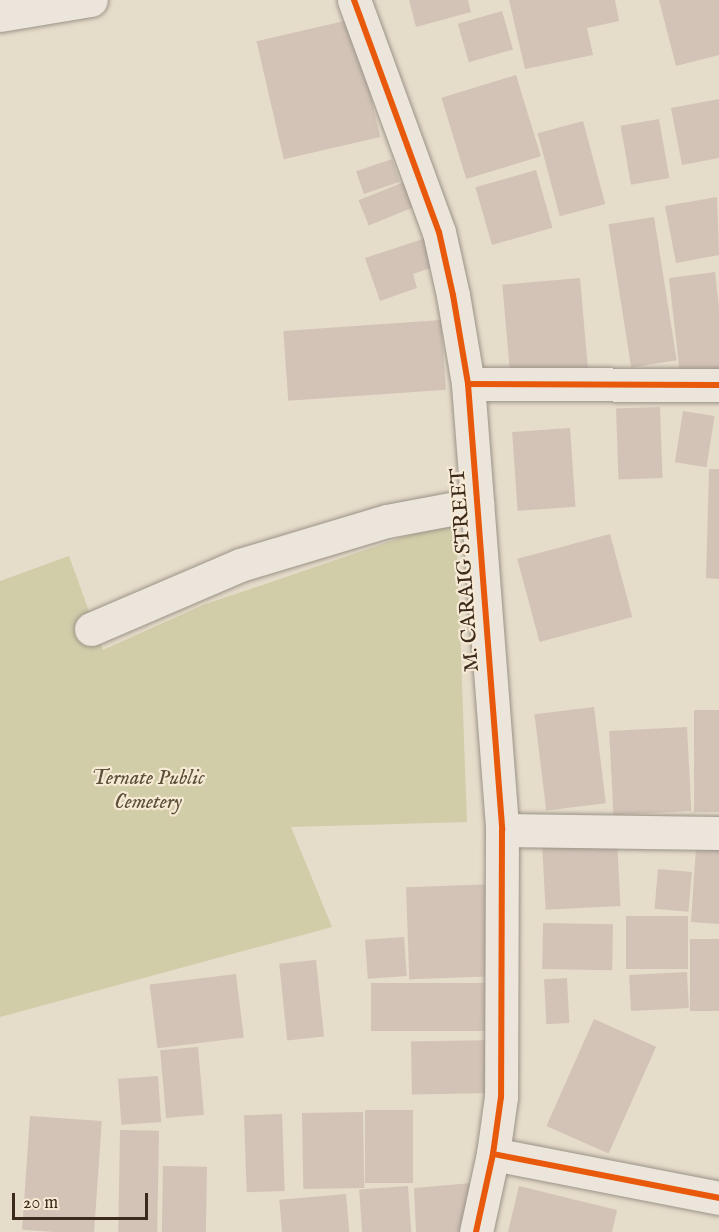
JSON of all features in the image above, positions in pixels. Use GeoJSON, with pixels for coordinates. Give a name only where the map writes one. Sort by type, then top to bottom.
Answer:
{"type":"FeatureCollection","features":[{"type":"Feature","properties":{"kind":"street"},"geometry":{"type":"LineString","coordinates":[[0,15],[91,0]]}},
{"type":"Feature","properties":{"kind":"street","name":"M. CARAIG STREET"},"geometry":{"type":"LineString","coordinates":[[354,0],[439,232],[453,295],[468,384],[502,830],[501,1097],[493,1154],[476,1232]]}},
{"type":"Feature","properties":{"kind":"street"},"geometry":{"type":"LineString","coordinates":[[468,384],[719,385]]}},
{"type":"Feature","properties":{"kind":"street"},"geometry":{"type":"LineString","coordinates":[[91,629],[240,566],[387,520],[477,504]]}},
{"type":"Feature","properties":{"kind":"street"},"geometry":{"type":"LineString","coordinates":[[502,830],[719,833]]}},
{"type":"Feature","properties":{"kind":"street"},"geometry":{"type":"LineString","coordinates":[[493,1154],[719,1198]]}},
{"type":"Feature","properties":{"kind":"green space","name":"Ternate Public Cemetery"},"geometry":{"type":"Polygon","coordinates":[[[456,519],[467,822],[291,827],[332,927],[0,1017],[0,581],[69,556],[103,650],[203,605],[456,519]]]}},
{"type":"Feature","properties":{"kind":"building"},"geometry":{"type":"Polygon","coordinates":[[[409,0],[468,0],[471,12],[416,27],[409,0]]]}},
{"type":"Feature","properties":{"kind":"building"},"geometry":{"type":"Polygon","coordinates":[[[509,0],[615,0],[619,21],[587,28],[593,55],[525,69],[509,0]]]}},
{"type":"Feature","properties":{"kind":"building"},"geometry":{"type":"Polygon","coordinates":[[[659,0],[719,0],[719,55],[676,66],[659,0]]]}},
{"type":"Feature","properties":{"kind":"building"},"geometry":{"type":"Polygon","coordinates":[[[502,11],[513,49],[469,62],[458,24],[502,11]]]}},
{"type":"Feature","properties":{"kind":"building"},"geometry":{"type":"Polygon","coordinates":[[[353,19],[380,137],[284,159],[257,41],[353,19]]]}},
{"type":"Feature","properties":{"kind":"building"},"geometry":{"type":"Polygon","coordinates":[[[516,75],[541,156],[466,179],[441,98],[516,75]]]}},
{"type":"Feature","properties":{"kind":"building"},"geometry":{"type":"Polygon","coordinates":[[[719,99],[719,158],[682,165],[671,108],[719,99]]]}},
{"type":"Feature","properties":{"kind":"building"},"geometry":{"type":"Polygon","coordinates":[[[659,119],[669,178],[631,185],[621,126],[659,119]]]}},
{"type":"Feature","properties":{"kind":"building"},"geometry":{"type":"Polygon","coordinates":[[[583,121],[605,204],[560,216],[538,133],[583,121]]]}},
{"type":"Feature","properties":{"kind":"building"},"geometry":{"type":"Polygon","coordinates":[[[392,159],[400,182],[364,194],[356,171],[392,159]]]}},
{"type":"Feature","properties":{"kind":"building"},"geometry":{"type":"Polygon","coordinates":[[[536,170],[553,228],[492,245],[475,187],[536,170]]]}},
{"type":"Feature","properties":{"kind":"building"},"geometry":{"type":"Polygon","coordinates":[[[404,182],[414,207],[369,225],[359,200],[404,182]]]}},
{"type":"Feature","properties":{"kind":"building"},"geometry":{"type":"Polygon","coordinates":[[[717,197],[719,255],[676,263],[665,206],[717,197]]]}},
{"type":"Feature","properties":{"kind":"building"},"geometry":{"type":"Polygon","coordinates":[[[654,217],[677,360],[631,367],[609,224],[654,217]]]}},
{"type":"Feature","properties":{"kind":"building"},"geometry":{"type":"Polygon","coordinates":[[[429,237],[439,265],[413,274],[417,288],[380,301],[365,258],[429,237]]]}},
{"type":"Feature","properties":{"kind":"building"},"geometry":{"type":"Polygon","coordinates":[[[715,272],[719,307],[719,379],[681,383],[669,278],[715,272]]]}},
{"type":"Feature","properties":{"kind":"building"},"geometry":{"type":"Polygon","coordinates":[[[580,278],[588,373],[511,379],[502,285],[580,278]]]}},
{"type":"Feature","properties":{"kind":"building"},"geometry":{"type":"Polygon","coordinates":[[[441,320],[446,390],[288,401],[283,331],[441,320]]]}},
{"type":"Feature","properties":{"kind":"building"},"geometry":{"type":"Polygon","coordinates":[[[660,407],[662,478],[619,479],[616,409],[660,407]]]}},
{"type":"Feature","properties":{"kind":"building"},"geometry":{"type":"Polygon","coordinates":[[[683,411],[715,416],[706,467],[675,462],[683,411]]]}},
{"type":"Feature","properties":{"kind":"building"},"geometry":{"type":"Polygon","coordinates":[[[570,428],[576,507],[518,511],[512,432],[570,428]]]}},
{"type":"Feature","properties":{"kind":"building"},"geometry":{"type":"Polygon","coordinates":[[[709,469],[719,469],[719,579],[706,578],[709,469]]]}},
{"type":"Feature","properties":{"kind":"building"},"geometry":{"type":"Polygon","coordinates":[[[610,534],[632,617],[540,642],[517,559],[610,534]]]}},
{"type":"Feature","properties":{"kind":"building"},"geometry":{"type":"Polygon","coordinates":[[[594,707],[606,803],[546,811],[534,714],[594,707]]]}},
{"type":"Feature","properties":{"kind":"building"},"geometry":{"type":"Polygon","coordinates":[[[694,710],[719,710],[719,812],[694,812],[694,710]]]}},
{"type":"Feature","properties":{"kind":"building"},"geometry":{"type":"Polygon","coordinates":[[[687,727],[691,811],[614,815],[609,731],[687,727]]]}},
{"type":"Feature","properties":{"kind":"building"},"geometry":{"type":"Polygon","coordinates":[[[617,840],[620,906],[546,910],[542,844],[617,840]]]}},
{"type":"Feature","properties":{"kind":"building"},"geometry":{"type":"Polygon","coordinates":[[[696,848],[719,850],[719,924],[691,922],[696,848]]]}},
{"type":"Feature","properties":{"kind":"building"},"geometry":{"type":"Polygon","coordinates":[[[658,869],[692,872],[688,912],[655,909],[658,869]]]}},
{"type":"Feature","properties":{"kind":"building"},"geometry":{"type":"Polygon","coordinates":[[[498,884],[501,976],[409,979],[406,887],[498,884]]]}},
{"type":"Feature","properties":{"kind":"building"},"geometry":{"type":"Polygon","coordinates":[[[626,916],[688,916],[688,969],[626,969],[626,916]]]}},
{"type":"Feature","properties":{"kind":"building"},"geometry":{"type":"Polygon","coordinates":[[[543,923],[613,924],[612,970],[542,969],[543,923]]]}},
{"type":"Feature","properties":{"kind":"building"},"geometry":{"type":"Polygon","coordinates":[[[404,937],[407,976],[368,979],[365,940],[404,937]]]}},
{"type":"Feature","properties":{"kind":"building"},"geometry":{"type":"Polygon","coordinates":[[[690,939],[719,939],[719,1011],[690,1011],[690,939]]]}},
{"type":"Feature","properties":{"kind":"building"},"geometry":{"type":"Polygon","coordinates":[[[316,960],[324,1037],[287,1040],[279,964],[316,960]]]}},
{"type":"Feature","properties":{"kind":"building"},"geometry":{"type":"Polygon","coordinates":[[[687,972],[689,1008],[631,1011],[629,975],[687,972]]]}},
{"type":"Feature","properties":{"kind":"building"},"geometry":{"type":"Polygon","coordinates":[[[236,974],[244,1038],[157,1048],[150,985],[236,974]]]}},
{"type":"Feature","properties":{"kind":"building"},"geometry":{"type":"Polygon","coordinates":[[[567,978],[569,1023],[546,1024],[544,979],[567,978]]]}},
{"type":"Feature","properties":{"kind":"building"},"geometry":{"type":"Polygon","coordinates":[[[371,983],[494,983],[494,1031],[371,1031],[371,983]]]}},
{"type":"Feature","properties":{"kind":"building"},"geometry":{"type":"Polygon","coordinates":[[[594,1019],[656,1047],[609,1154],[546,1126],[594,1019]]]}},
{"type":"Feature","properties":{"kind":"building"},"geometry":{"type":"Polygon","coordinates":[[[495,1040],[496,1093],[412,1094],[411,1041],[495,1040]]]}},
{"type":"Feature","properties":{"kind":"building"},"geometry":{"type":"Polygon","coordinates":[[[198,1047],[204,1115],[166,1118],[160,1050],[198,1047]]]}},
{"type":"Feature","properties":{"kind":"building"},"geometry":{"type":"Polygon","coordinates":[[[158,1076],[161,1122],[121,1125],[118,1079],[158,1076]]]}},
{"type":"Feature","properties":{"kind":"building"},"geometry":{"type":"Polygon","coordinates":[[[365,1110],[413,1110],[413,1183],[365,1183],[365,1110]]]}},
{"type":"Feature","properties":{"kind":"building"},"geometry":{"type":"Polygon","coordinates":[[[363,1112],[364,1188],[303,1189],[302,1113],[363,1112]]]}},
{"type":"Feature","properties":{"kind":"building"},"geometry":{"type":"Polygon","coordinates":[[[282,1114],[285,1191],[247,1192],[244,1115],[282,1114]]]}},
{"type":"Feature","properties":{"kind":"building"},"geometry":{"type":"Polygon","coordinates":[[[30,1116],[102,1121],[94,1232],[22,1230],[30,1116]]]}},
{"type":"Feature","properties":{"kind":"building"},"geometry":{"type":"Polygon","coordinates":[[[120,1130],[159,1131],[157,1232],[118,1232],[120,1130]]]}},
{"type":"Feature","properties":{"kind":"building"},"geometry":{"type":"Polygon","coordinates":[[[163,1166],[207,1167],[206,1232],[162,1232],[163,1166]]]}},
{"type":"Feature","properties":{"kind":"building"},"geometry":{"type":"Polygon","coordinates":[[[483,1182],[466,1232],[416,1232],[414,1188],[483,1182]]]}},
{"type":"Feature","properties":{"kind":"building"},"geometry":{"type":"Polygon","coordinates":[[[408,1186],[411,1232],[362,1232],[359,1189],[408,1186]]]}},
{"type":"Feature","properties":{"kind":"building"},"geometry":{"type":"Polygon","coordinates":[[[519,1186],[617,1210],[612,1232],[508,1232],[519,1186]]]}},
{"type":"Feature","properties":{"kind":"building"},"geometry":{"type":"Polygon","coordinates":[[[346,1194],[349,1232],[282,1232],[279,1200],[346,1194]]]}},
{"type":"Feature","properties":{"kind":"cycle path"},"geometry":{"type":"LineString","coordinates":[[354,0],[439,232],[453,295],[468,384],[502,830],[501,1097],[493,1154],[476,1232]]}},
{"type":"Feature","properties":{"kind":"cycle path"},"geometry":{"type":"LineString","coordinates":[[468,384],[719,385]]}},
{"type":"Feature","properties":{"kind":"cycle path"},"geometry":{"type":"LineString","coordinates":[[493,1154],[719,1198]]}}]}
